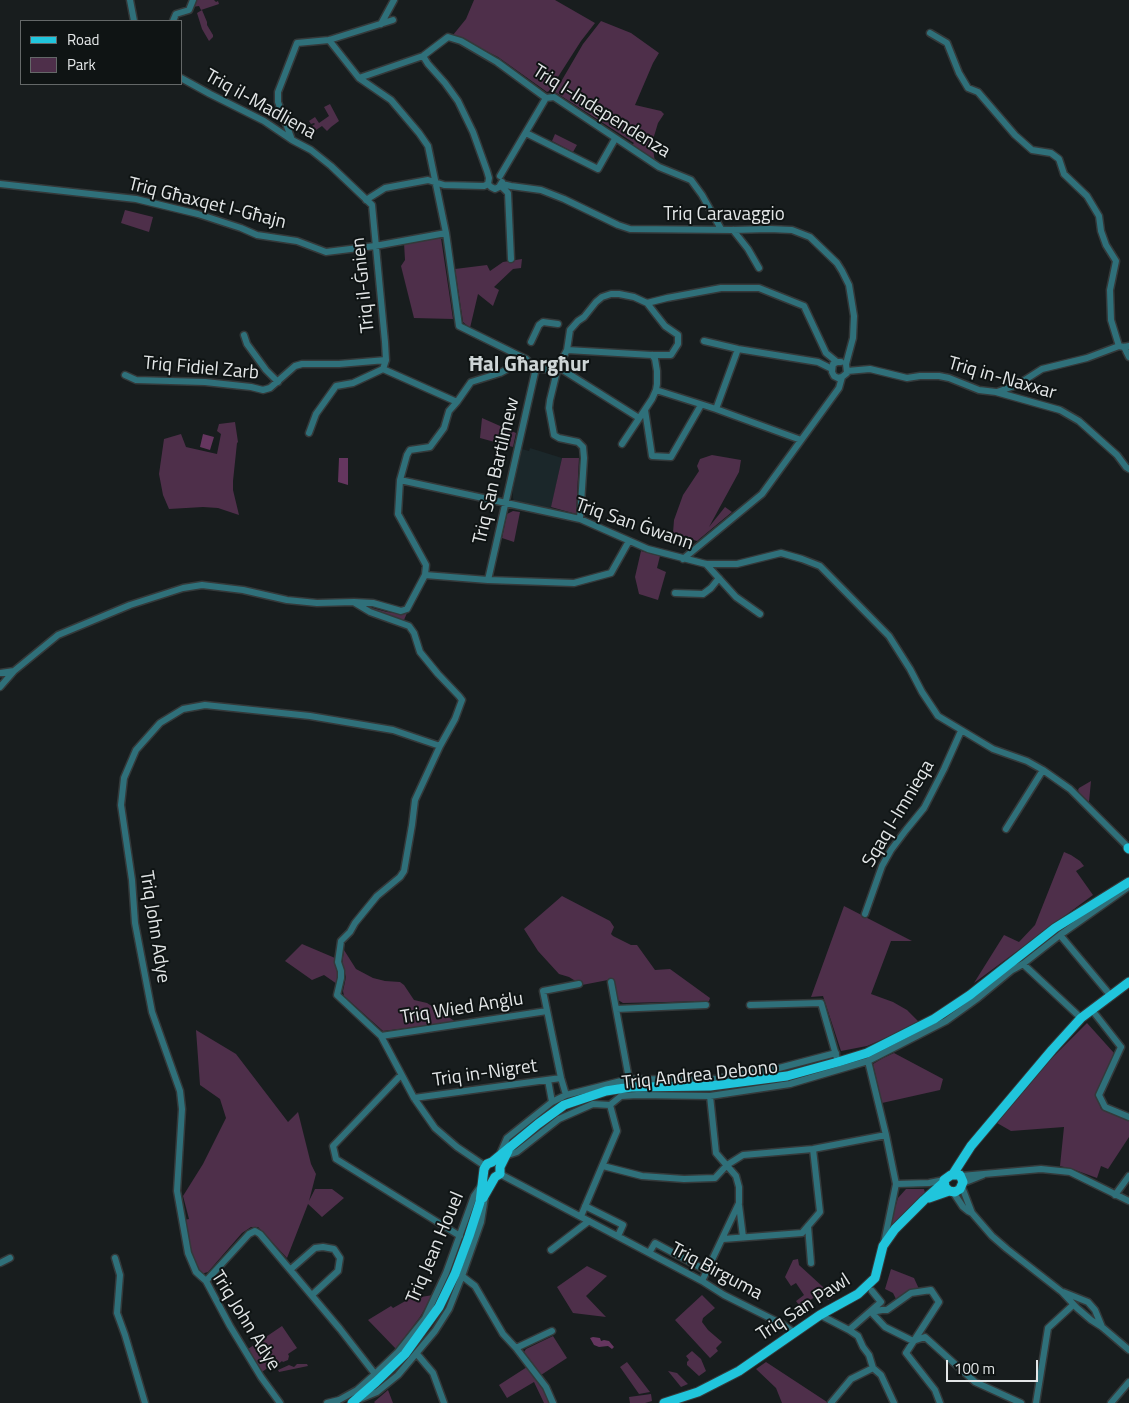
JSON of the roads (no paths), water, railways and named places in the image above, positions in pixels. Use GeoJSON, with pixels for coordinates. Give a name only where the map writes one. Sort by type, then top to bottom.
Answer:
{"type":"FeatureCollection","features":[{"type":"Feature","properties":{"kind":"main road","name":"Triq Andrea Debono"},"geometry":{"type":"LineString","coordinates":[[1092,904],[1129,874]]}},
{"type":"Feature","properties":{"kind":"main road","name":"Triq Andrea Debono"},"geometry":{"type":"LineString","coordinates":[[487,1166],[564,1105],[606,1090],[710,1086],[786,1076],[837,1057],[867,1053],[934,1020],[970,995],[1055,928],[1129,883]]}},
{"type":"Feature","properties":{"kind":"main road","name":"Triq San Pawl"},"geometry":{"type":"LineString","coordinates":[[924,1200],[951,1191],[958,1191],[964,1157],[971,1146],[1039,1064],[1081,1018],[1129,982]]}},
{"type":"Feature","properties":{"kind":"main road","name":"Triq Andrea Debono"},"geometry":{"type":"LineString","coordinates":[[498,1173],[502,1156]]}},
{"type":"Feature","properties":{"kind":"main road"},"geometry":{"type":"LineString","coordinates":[[497,1163],[498,1173],[490,1178],[487,1166],[497,1163]]}},
{"type":"Feature","properties":{"kind":"main road","name":"Triq Jean Houel"},"geometry":{"type":"LineString","coordinates":[[346,1403],[404,1354],[439,1307],[470,1236],[484,1189],[487,1166]]}},
{"type":"Feature","properties":{"kind":"main road","name":"Triq Jean Houel"},"geometry":{"type":"LineString","coordinates":[[484,1189],[498,1173]]}},
{"type":"Feature","properties":{"kind":"main road","name":"Triq San Pawl"},"geometry":{"type":"LineString","coordinates":[[664,1403],[698,1392],[739,1371],[820,1315],[858,1294],[875,1278],[883,1246],[896,1229],[948,1176],[960,1179]]}},
{"type":"Feature","properties":{"kind":"main road"},"geometry":{"type":"LineString","coordinates":[[944,1181],[945,1187],[951,1191]]}},
{"type":"Feature","properties":{"kind":"main road","name":"Triq Jean Houel"},"geometry":{"type":"LineString","coordinates":[[354,1402],[376,1378]]}},
{"type":"Feature","properties":{"kind":"street"},"geometry":{"type":"LineString","coordinates":[[130,0],[134,20]]}},
{"type":"Feature","properties":{"kind":"street"},"geometry":{"type":"LineString","coordinates":[[173,20],[176,14],[189,10],[193,0]]}},
{"type":"Feature","properties":{"kind":"street"},"geometry":{"type":"LineString","coordinates":[[381,24],[394,0]]}},
{"type":"Feature","properties":{"kind":"street"},"geometry":{"type":"LineString","coordinates":[[292,140],[278,102],[278,92],[297,43],[329,40],[393,20]]}},
{"type":"Feature","properties":{"kind":"street"},"geometry":{"type":"LineString","coordinates":[[930,33],[947,43],[959,73],[968,88],[978,92],[1015,135],[1032,150],[1051,153],[1059,159],[1064,174],[1086,196],[1099,216],[1101,231],[1106,245],[1116,261],[1110,290],[1111,320],[1129,357]]}},
{"type":"Feature","properties":{"kind":"street","name":"Triq l-Independenza"},"geometry":{"type":"LineString","coordinates":[[422,56],[448,37],[461,41],[496,62],[546,98],[554,96],[659,167],[691,180],[702,195],[720,230]]}},
{"type":"Feature","properties":{"kind":"street"},"geometry":{"type":"LineString","coordinates":[[329,40],[358,78],[391,100],[420,133],[428,146],[446,233],[459,326],[526,359],[536,368],[551,370],[558,367]]}},
{"type":"Feature","properties":{"kind":"street"},"geometry":{"type":"LineString","coordinates":[[358,78],[422,56],[458,101],[473,132],[489,181]]}},
{"type":"Feature","properties":{"kind":"street","name":"Triq il-Madliena"},"geometry":{"type":"LineString","coordinates":[[182,79],[264,121],[311,150],[331,166],[366,200]]}},
{"type":"Feature","properties":{"kind":"street"},"geometry":{"type":"LineString","coordinates":[[501,182],[546,98]]}},
{"type":"Feature","properties":{"kind":"street"},"geometry":{"type":"LineString","coordinates":[[526,133],[598,169],[615,138]]}},
{"type":"Feature","properties":{"kind":"street"},"geometry":{"type":"LineString","coordinates":[[366,200],[385,188],[428,180],[444,185],[484,186],[494,174],[508,193],[510,259]]}},
{"type":"Feature","properties":{"kind":"street","name":"Triq Caravaggio"},"geometry":{"type":"LineString","coordinates":[[489,181],[493,188],[497,188],[501,182],[511,186],[541,190],[564,198],[618,226],[630,229],[792,230],[810,237],[837,263],[849,285],[854,316],[846,368]]}},
{"type":"Feature","properties":{"kind":"street","name":"Triq Għaxqet l-Għajn"},"geometry":{"type":"LineString","coordinates":[[0,184],[136,199],[198,214],[257,235],[296,241],[326,252],[375,246],[446,233]]}},
{"type":"Feature","properties":{"kind":"street","name":"Triq il-Ġnien"},"geometry":{"type":"LineString","coordinates":[[366,200],[372,206],[385,342],[386,360],[383,369]]}},
{"type":"Feature","properties":{"kind":"street"},"geometry":{"type":"LineString","coordinates":[[733,230],[748,249],[759,268]]}},
{"type":"Feature","properties":{"kind":"street"},"geometry":{"type":"LineString","coordinates":[[647,303],[721,288],[759,288],[804,306],[826,354],[837,362],[841,362],[846,368],[847,373],[842,377],[839,388],[762,494],[683,559]]}},
{"type":"Feature","properties":{"kind":"street"},"geometry":{"type":"LineString","coordinates":[[567,350],[671,355],[678,344],[678,335],[665,326],[647,303],[634,296],[611,294],[602,297],[596,302],[570,330],[567,350],[558,367],[549,408],[554,435],[578,442],[583,447],[580,520]]}},
{"type":"Feature","properties":{"kind":"street"},"geometry":{"type":"LineString","coordinates":[[531,342],[539,325],[543,322],[558,324]]}},
{"type":"Feature","properties":{"kind":"street"},"geometry":{"type":"LineString","coordinates":[[244,335],[247,344],[266,370],[278,382]]}},
{"type":"Feature","properties":{"kind":"street"},"geometry":{"type":"LineString","coordinates":[[704,341],[738,349],[818,362],[832,369]]}},
{"type":"Feature","properties":{"kind":"street"},"geometry":{"type":"LineString","coordinates":[[996,392],[1016,385],[1042,369],[1087,358],[1124,346]]}},
{"type":"Feature","properties":{"kind":"street"},"geometry":{"type":"LineString","coordinates":[[716,409],[738,349]]}},
{"type":"Feature","properties":{"kind":"street"},"geometry":{"type":"LineString","coordinates":[[622,444],[656,390],[657,370],[655,359],[652,355]]}},
{"type":"Feature","properties":{"kind":"street"},"geometry":{"type":"LineString","coordinates":[[0,687],[14,671],[58,635],[130,605],[202,584],[243,590],[287,600],[317,603],[373,603],[401,612],[407,609],[425,575],[426,565],[398,514],[400,480],[407,454],[410,450],[430,446],[444,428],[449,411],[458,402],[471,382],[500,374],[526,359]]}},
{"type":"Feature","properties":{"kind":"street","name":"Triq Fidiel Zarb"},"geometry":{"type":"LineString","coordinates":[[124,375],[136,380],[205,382],[263,390],[270,388],[278,382],[295,366],[302,364],[339,364],[386,360]]}},
{"type":"Feature","properties":{"kind":"street"},"geometry":{"type":"LineString","coordinates":[[837,362],[833,364],[834,376],[842,377]]}},
{"type":"Feature","properties":{"kind":"street"},"geometry":{"type":"LineString","coordinates":[[558,367],[639,418]]}},
{"type":"Feature","properties":{"kind":"street","name":"Triq San Bartilmew"},"geometry":{"type":"LineString","coordinates":[[488,580],[536,368]]}},
{"type":"Feature","properties":{"kind":"street","name":"Triq in-Naxxar"},"geometry":{"type":"LineString","coordinates":[[846,368],[870,369],[907,378],[939,376],[979,390],[996,392],[1060,410],[1078,421],[1117,455],[1129,469]]}},
{"type":"Feature","properties":{"kind":"street"},"geometry":{"type":"LineString","coordinates":[[309,433],[316,414],[336,386],[353,383],[383,369],[458,402]]}},
{"type":"Feature","properties":{"kind":"street"},"geometry":{"type":"LineString","coordinates":[[656,390],[716,409],[801,440]]}},
{"type":"Feature","properties":{"kind":"street"},"geometry":{"type":"LineString","coordinates":[[645,410],[652,456],[671,457],[701,405]]}},
{"type":"Feature","properties":{"kind":"street","name":"Triq San Ġwann"},"geometry":{"type":"LineString","coordinates":[[400,480],[580,520],[648,549],[706,564],[737,564],[781,554],[820,566],[889,636],[938,716],[993,750],[1014,756],[1043,770],[1070,789],[1128,847]]}},
{"type":"Feature","properties":{"kind":"street"},"geometry":{"type":"LineString","coordinates":[[425,575],[488,580],[574,583],[610,573],[630,541]]}},
{"type":"Feature","properties":{"kind":"street"},"geometry":{"type":"LineString","coordinates":[[706,564],[736,597],[760,614]]}},
{"type":"Feature","properties":{"kind":"street"},"geometry":{"type":"LineString","coordinates":[[675,593],[703,594],[711,588],[718,578]]}},
{"type":"Feature","properties":{"kind":"street"},"geometry":{"type":"LineString","coordinates":[[354,602],[370,612],[409,626],[414,633],[420,652],[462,700],[455,720],[440,746],[415,800],[404,871],[400,877],[377,896],[341,941],[338,962],[341,978],[337,995],[381,1036],[414,1098],[435,1128],[457,1148],[487,1166]]}},
{"type":"Feature","properties":{"kind":"street"},"geometry":{"type":"LineString","coordinates":[[0,673],[14,671]]}},
{"type":"Feature","properties":{"kind":"street","name":"Triq John Adye"},"geometry":{"type":"LineString","coordinates":[[280,1403],[261,1377],[230,1326],[206,1281],[196,1272],[188,1253],[177,1191],[182,1109],[180,1091],[152,1012],[135,923],[132,880],[121,806],[124,778],[136,750],[160,723],[183,709],[205,705],[310,716],[383,728],[440,746]]}},
{"type":"Feature","properties":{"kind":"street","name":"Sqaq l-Imnieqa"},"geometry":{"type":"LineString","coordinates":[[865,914],[882,866],[891,850],[924,808],[961,731]]}},
{"type":"Feature","properties":{"kind":"street"},"geometry":{"type":"LineString","coordinates":[[1006,829],[1043,770]]}},
{"type":"Feature","properties":{"kind":"street","name":"Triq Andrea Debono"},"geometry":{"type":"LineString","coordinates":[[502,1156],[517,1152],[559,1119],[593,1104],[610,1105],[622,1096],[710,1096],[790,1084],[868,1061],[946,1021],[1012,970],[1023,964],[1125,889],[1129,883]]}},
{"type":"Feature","properties":{"kind":"street"},"geometry":{"type":"LineString","coordinates":[[1060,935],[1111,996]]}},
{"type":"Feature","properties":{"kind":"street"},"geometry":{"type":"LineString","coordinates":[[1023,964],[1081,1018]]}},
{"type":"Feature","properties":{"kind":"street"},"geometry":{"type":"LineString","coordinates":[[611,982],[629,1079]]}},
{"type":"Feature","properties":{"kind":"street"},"geometry":{"type":"LineString","coordinates":[[566,1095],[543,991],[579,984]]}},
{"type":"Feature","properties":{"kind":"street"},"geometry":{"type":"LineString","coordinates":[[750,1004],[821,1003],[837,1057]]}},
{"type":"Feature","properties":{"kind":"street"},"geometry":{"type":"LineString","coordinates":[[616,1009],[706,1005]]}},
{"type":"Feature","properties":{"kind":"street"},"geometry":{"type":"LineString","coordinates":[[1092,1010],[1121,1046]]}},
{"type":"Feature","properties":{"kind":"street","name":"Triq Wied Anġlu"},"geometry":{"type":"LineString","coordinates":[[381,1036],[547,1011]]}},
{"type":"Feature","properties":{"kind":"street"},"geometry":{"type":"LineString","coordinates":[[1121,1046],[1129,1046]]}},
{"type":"Feature","properties":{"kind":"street"},"geometry":{"type":"LineString","coordinates":[[1121,1046],[1099,1095],[1106,1107],[1129,1117]]}},
{"type":"Feature","properties":{"kind":"street","name":"Triq Andrea Debono"},"geometry":{"type":"LineString","coordinates":[[502,1156],[507,1138],[552,1102],[566,1095],[629,1079],[709,1080],[837,1057]]}},
{"type":"Feature","properties":{"kind":"street"},"geometry":{"type":"LineString","coordinates":[[868,1061],[896,1184],[883,1246]]}},
{"type":"Feature","properties":{"kind":"street"},"geometry":{"type":"LineString","coordinates":[[401,1075],[333,1146],[336,1159],[460,1236]]}},
{"type":"Feature","properties":{"kind":"street","name":"Triq in-Nigret"},"geometry":{"type":"LineString","coordinates":[[414,1098],[561,1078]]}},
{"type":"Feature","properties":{"kind":"street"},"geometry":{"type":"LineString","coordinates":[[548,1080],[552,1102]]}},
{"type":"Feature","properties":{"kind":"street"},"geometry":{"type":"LineString","coordinates":[[710,1096],[716,1153],[728,1165],[738,1182],[743,1237]]}},
{"type":"Feature","properties":{"kind":"street"},"geometry":{"type":"LineString","coordinates":[[581,1216],[617,1131],[610,1105]]}},
{"type":"Feature","properties":{"kind":"street"},"geometry":{"type":"LineString","coordinates":[[603,1166],[642,1176],[684,1179],[715,1178],[728,1165],[743,1155],[813,1149],[886,1135]]}},
{"type":"Feature","properties":{"kind":"street"},"geometry":{"type":"LineString","coordinates":[[723,1239],[802,1233],[820,1212],[813,1149]]}},
{"type":"Feature","properties":{"kind":"street"},"geometry":{"type":"LineString","coordinates":[[1129,1201],[1070,1172],[1041,1169],[977,1174],[960,1179],[972,1213],[992,1236],[1062,1292],[1091,1320],[1129,1350]]}},
{"type":"Feature","properties":{"kind":"street","name":"Triq Birguma"},"geometry":{"type":"LineString","coordinates":[[498,1173],[702,1281],[724,1295],[782,1324],[795,1333]]}},
{"type":"Feature","properties":{"kind":"street"},"geometry":{"type":"LineString","coordinates":[[1115,1195],[1129,1176]]}},
{"type":"Feature","properties":{"kind":"street"},"geometry":{"type":"LineString","coordinates":[[896,1184],[944,1181]]}},
{"type":"Feature","properties":{"kind":"street","name":"Triq Jean Houel"},"geometry":{"type":"LineString","coordinates":[[327,1403],[339,1400],[376,1378],[425,1318],[446,1273],[474,1196],[484,1189]]}},
{"type":"Feature","properties":{"kind":"street","name":"Triq Jean Houel"},"geometry":{"type":"LineString","coordinates":[[354,1402],[377,1392],[398,1375],[435,1331],[449,1308],[481,1222],[484,1189]]}},
{"type":"Feature","properties":{"kind":"street"},"geometry":{"type":"LineString","coordinates":[[951,1191],[968,1212],[972,1213]]}},
{"type":"Feature","properties":{"kind":"street"},"geometry":{"type":"LineString","coordinates":[[702,1281],[739,1203]]}},
{"type":"Feature","properties":{"kind":"street"},"geometry":{"type":"LineString","coordinates":[[585,1206],[622,1225],[618,1236]]}},
{"type":"Feature","properties":{"kind":"street"},"geometry":{"type":"LineString","coordinates":[[551,1250],[589,1221]]}},
{"type":"Feature","properties":{"kind":"street"},"geometry":{"type":"LineString","coordinates":[[808,1226],[811,1263]]}},
{"type":"Feature","properties":{"kind":"street"},"geometry":{"type":"LineString","coordinates":[[206,1281],[249,1234],[255,1231],[260,1234],[312,1295],[376,1378]]}},
{"type":"Feature","properties":{"kind":"street","name":"Triq Birguma"},"geometry":{"type":"LineString","coordinates":[[649,1253],[655,1243],[707,1271]]}},
{"type":"Feature","properties":{"kind":"street"},"geometry":{"type":"LineString","coordinates":[[290,1269],[315,1248],[334,1249],[340,1258],[338,1271],[312,1295]]}},
{"type":"Feature","properties":{"kind":"street"},"geometry":{"type":"LineString","coordinates":[[0,1262],[10,1258]]}},
{"type":"Feature","properties":{"kind":"street"},"geometry":{"type":"LineString","coordinates":[[116,1258],[120,1275],[117,1313],[145,1403]]}},
{"type":"Feature","properties":{"kind":"street"},"geometry":{"type":"LineString","coordinates":[[462,1276],[475,1286],[503,1334],[546,1387],[554,1403]]}},
{"type":"Feature","properties":{"kind":"street"},"geometry":{"type":"LineString","coordinates":[[871,1312],[887,1310],[912,1293],[931,1290],[939,1302],[906,1353],[935,1390],[940,1403]]}},
{"type":"Feature","properties":{"kind":"street"},"geometry":{"type":"LineString","coordinates":[[849,1330],[881,1302],[872,1291]]}},
{"type":"Feature","properties":{"kind":"street"},"geometry":{"type":"LineString","coordinates":[[1062,1292],[1088,1302],[1095,1310],[1102,1327]]}},
{"type":"Feature","properties":{"kind":"street"},"geometry":{"type":"LineString","coordinates":[[1036,1403],[1048,1328],[1073,1304]]}},
{"type":"Feature","properties":{"kind":"street"},"geometry":{"type":"LineString","coordinates":[[871,1312],[885,1327],[913,1341],[925,1337],[975,1382],[1021,1403]]}},
{"type":"Feature","properties":{"kind":"street"},"geometry":{"type":"LineString","coordinates":[[820,1315],[858,1336],[868,1355],[872,1368],[881,1375],[894,1403]]}},
{"type":"Feature","properties":{"kind":"street"},"geometry":{"type":"LineString","coordinates":[[516,1348],[552,1331]]}},
{"type":"Feature","properties":{"kind":"street"},"geometry":{"type":"LineString","coordinates":[[417,1354],[433,1373],[444,1403]]}},
{"type":"Feature","properties":{"kind":"street"},"geometry":{"type":"LineString","coordinates":[[831,1403],[851,1379],[872,1368]]}},
{"type":"Feature","properties":{"kind":"street"},"geometry":{"type":"LineString","coordinates":[[1112,1403],[1129,1382]]}},
{"type":"Feature","properties":{"kind":"street","name":"Triq Jean Houel"},"geometry":{"type":"LineString","coordinates":[[346,1403],[357,1390]]}},
{"type":"Feature","properties":{"kind":"district","name":"Ħal Għargħur"},"geometry":{"type":"Point","coordinates":[529,366]}}]}
